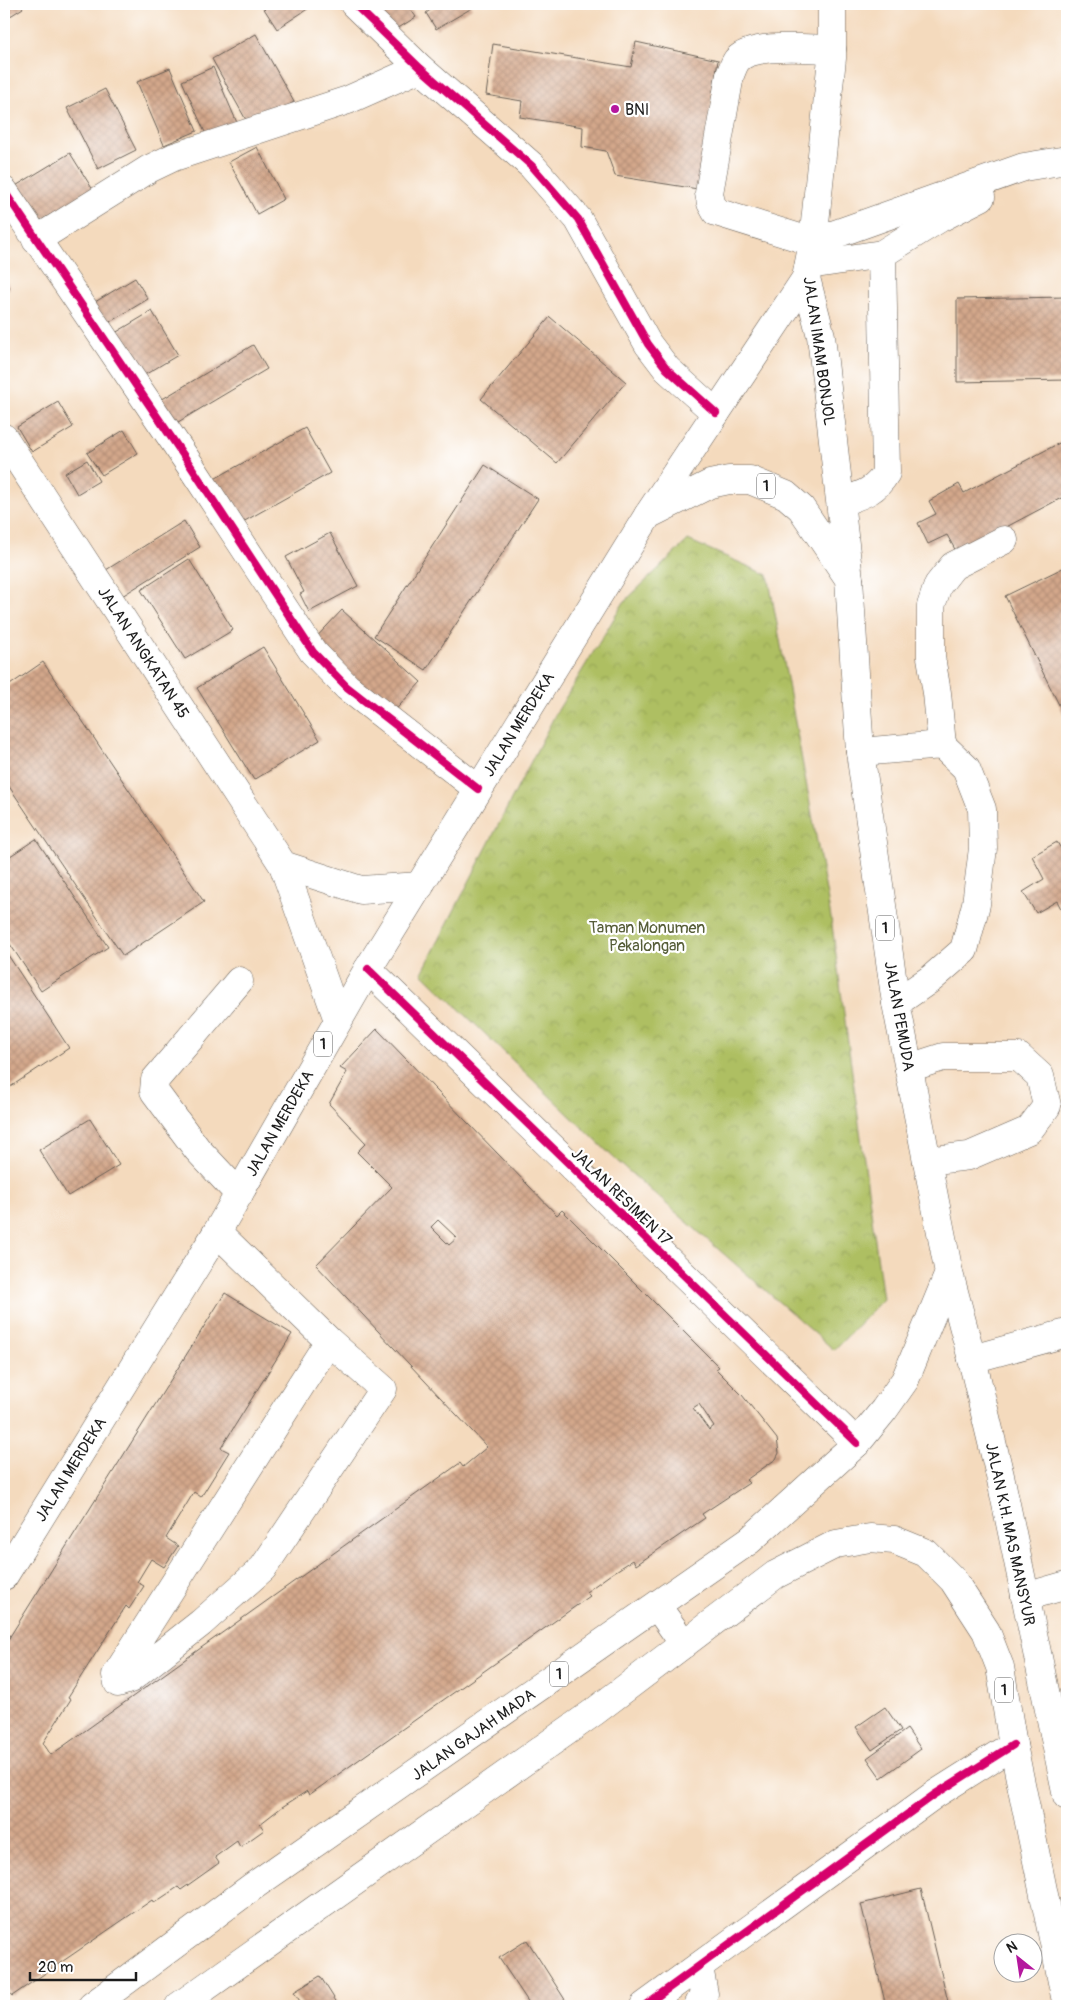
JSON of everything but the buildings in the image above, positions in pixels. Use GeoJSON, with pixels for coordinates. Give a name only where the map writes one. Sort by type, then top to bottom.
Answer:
{"type":"FeatureCollection","features":[{"type":"Feature","properties":{"kind":"main road"},"geometry":{"type":"LineString","coordinates":[[354,4],[420,68],[532,166],[578,219],[648,344],[667,369],[716,413]]}},
{"type":"Feature","properties":{"kind":"main road","name":"JALAN IMAM BONJOL"},"geometry":{"type":"LineString","coordinates":[[832,4],[832,49],[809,262],[821,336],[850,579]]}},
{"type":"Feature","properties":{"kind":"main road"},"geometry":{"type":"LineString","coordinates":[[832,49],[783,48],[749,52],[736,61],[730,75],[709,193],[710,203],[716,212],[809,262],[882,254],[940,218],[982,196],[1067,173]]}},
{"type":"Feature","properties":{"kind":"main road"},"geometry":{"type":"LineString","coordinates":[[36,240],[149,168],[174,157],[348,100],[420,68]]}},
{"type":"Feature","properties":{"kind":"main road"},"geometry":{"type":"LineString","coordinates":[[809,262],[1024,167],[1067,160]]}},
{"type":"Feature","properties":{"kind":"main road"},"geometry":{"type":"LineString","coordinates":[[4,191],[190,465],[313,652],[347,687],[478,789]]}},
{"type":"Feature","properties":{"kind":"main road"},"geometry":{"type":"LineString","coordinates":[[841,502],[862,495],[879,485],[886,473],[882,254]]}},
{"type":"Feature","properties":{"kind":"main road","name":"JALAN MERDEKA"},"geometry":{"type":"LineString","coordinates":[[4,1576],[217,1232],[368,969],[478,789],[648,516],[716,413],[809,262]]}},
{"type":"Feature","properties":{"kind":"main road","name":"JALAN ANGKATAN 45"},"geometry":{"type":"LineString","coordinates":[[4,438],[284,865],[338,1020]]}},
{"type":"Feature","properties":{"kind":"main road","name":"1"},"geometry":{"type":"LineString","coordinates":[[648,516],[710,484],[729,480],[750,480],[786,495],[801,508],[850,579]]}},
{"type":"Feature","properties":{"kind":"main road"},"geometry":{"type":"LineString","coordinates":[[896,1003],[932,978],[964,950],[976,904],[984,848],[982,809],[966,768],[942,745],[931,657],[932,606],[938,585],[953,566],[1004,540]]}},
{"type":"Feature","properties":{"kind":"main road","name":"JALAN PEMUDA"},"geometry":{"type":"LineString","coordinates":[[850,579],[860,752],[896,1003],[949,1273]]}},
{"type":"Feature","properties":{"kind":"main road"},"geometry":{"type":"LineString","coordinates":[[860,752],[942,745]]}},
{"type":"Feature","properties":{"kind":"main road"},"geometry":{"type":"LineString","coordinates":[[284,865],[361,890],[420,886]]}},
{"type":"Feature","properties":{"kind":"main road","name":"JALAN RESIMEN 17"},"geometry":{"type":"LineString","coordinates":[[368,969],[857,1443]]}},
{"type":"Feature","properties":{"kind":"main road"},"geometry":{"type":"LineString","coordinates":[[239,981],[155,1080],[154,1092],[197,1149],[239,1194]]}},
{"type":"Feature","properties":{"kind":"main road"},"geometry":{"type":"LineString","coordinates":[[909,1068],[943,1058],[1019,1056],[1040,1076],[1047,1106],[1029,1130],[969,1156],[927,1161]]}},
{"type":"Feature","properties":{"kind":"main road"},"geometry":{"type":"LineString","coordinates":[[217,1232],[329,1341],[383,1389],[262,1568],[201,1623],[130,1679],[118,1683],[116,1675],[329,1341]]}},
{"type":"Feature","properties":{"kind":"main road","name":"JALAN GAJAH MADA"},"geometry":{"type":"LineString","coordinates":[[92,2006],[252,1887],[750,1540],[857,1443],[905,1380],[949,1273]]}},
{"type":"Feature","properties":{"kind":"main road","name":"JALAN K.H. MAS MANSYUR"},"geometry":{"type":"LineString","coordinates":[[949,1273],[1001,1480],[1067,1796]]}},
{"type":"Feature","properties":{"kind":"main road"},"geometry":{"type":"LineString","coordinates":[[972,1359],[1067,1333]]}},
{"type":"Feature","properties":{"kind":"main road","name":"1"},"geometry":{"type":"LineString","coordinates":[[179,2006],[594,1712],[776,1575],[836,1544],[870,1538],[894,1540],[926,1553],[953,1580],[986,1631],[1000,1667],[1013,1744],[1067,2006]]}},
{"type":"Feature","properties":{"kind":"main road"},"geometry":{"type":"LineString","coordinates":[[1025,1597],[1067,1585]]}},
{"type":"Feature","properties":{"kind":"main road"},"geometry":{"type":"LineString","coordinates":[[657,1606],[684,1644]]}},
{"type":"Feature","properties":{"kind":"main road"},"geometry":{"type":"LineString","coordinates":[[644,2006],[934,1795],[1013,1744]]}},
{"type":"Feature","properties":{"kind":"main road"},"geometry":{"type":"LineString","coordinates":[[698,2006],[704,1994],[699,1967]]}},
{"type":"Feature","properties":{"kind":"green space","name":"Taman Monumen Pekalongan"},"geometry":{"type":"Polygon","coordinates":[[[688,540],[768,575],[831,918],[883,1299],[834,1350],[616,1160],[422,973],[555,715],[624,602],[688,540]]]}},
{"type":"Feature","properties":{"kind":"cycle path"},"geometry":{"type":"LineString","coordinates":[[354,4],[420,68],[532,166],[578,219],[648,344],[667,369],[716,413]]}},
{"type":"Feature","properties":{"kind":"cycle path"},"geometry":{"type":"LineString","coordinates":[[4,191],[190,465],[313,652],[347,687],[478,789]]}},
{"type":"Feature","properties":{"kind":"cycle path"},"geometry":{"type":"LineString","coordinates":[[368,969],[857,1443]]}},
{"type":"Feature","properties":{"kind":"cycle path"},"geometry":{"type":"LineString","coordinates":[[644,2006],[934,1795],[1013,1745]]}},
{"type":"Feature","properties":{"kind":"place","name":"BNI"},"geometry":{"type":"Point","coordinates":[615,109]}}]}
